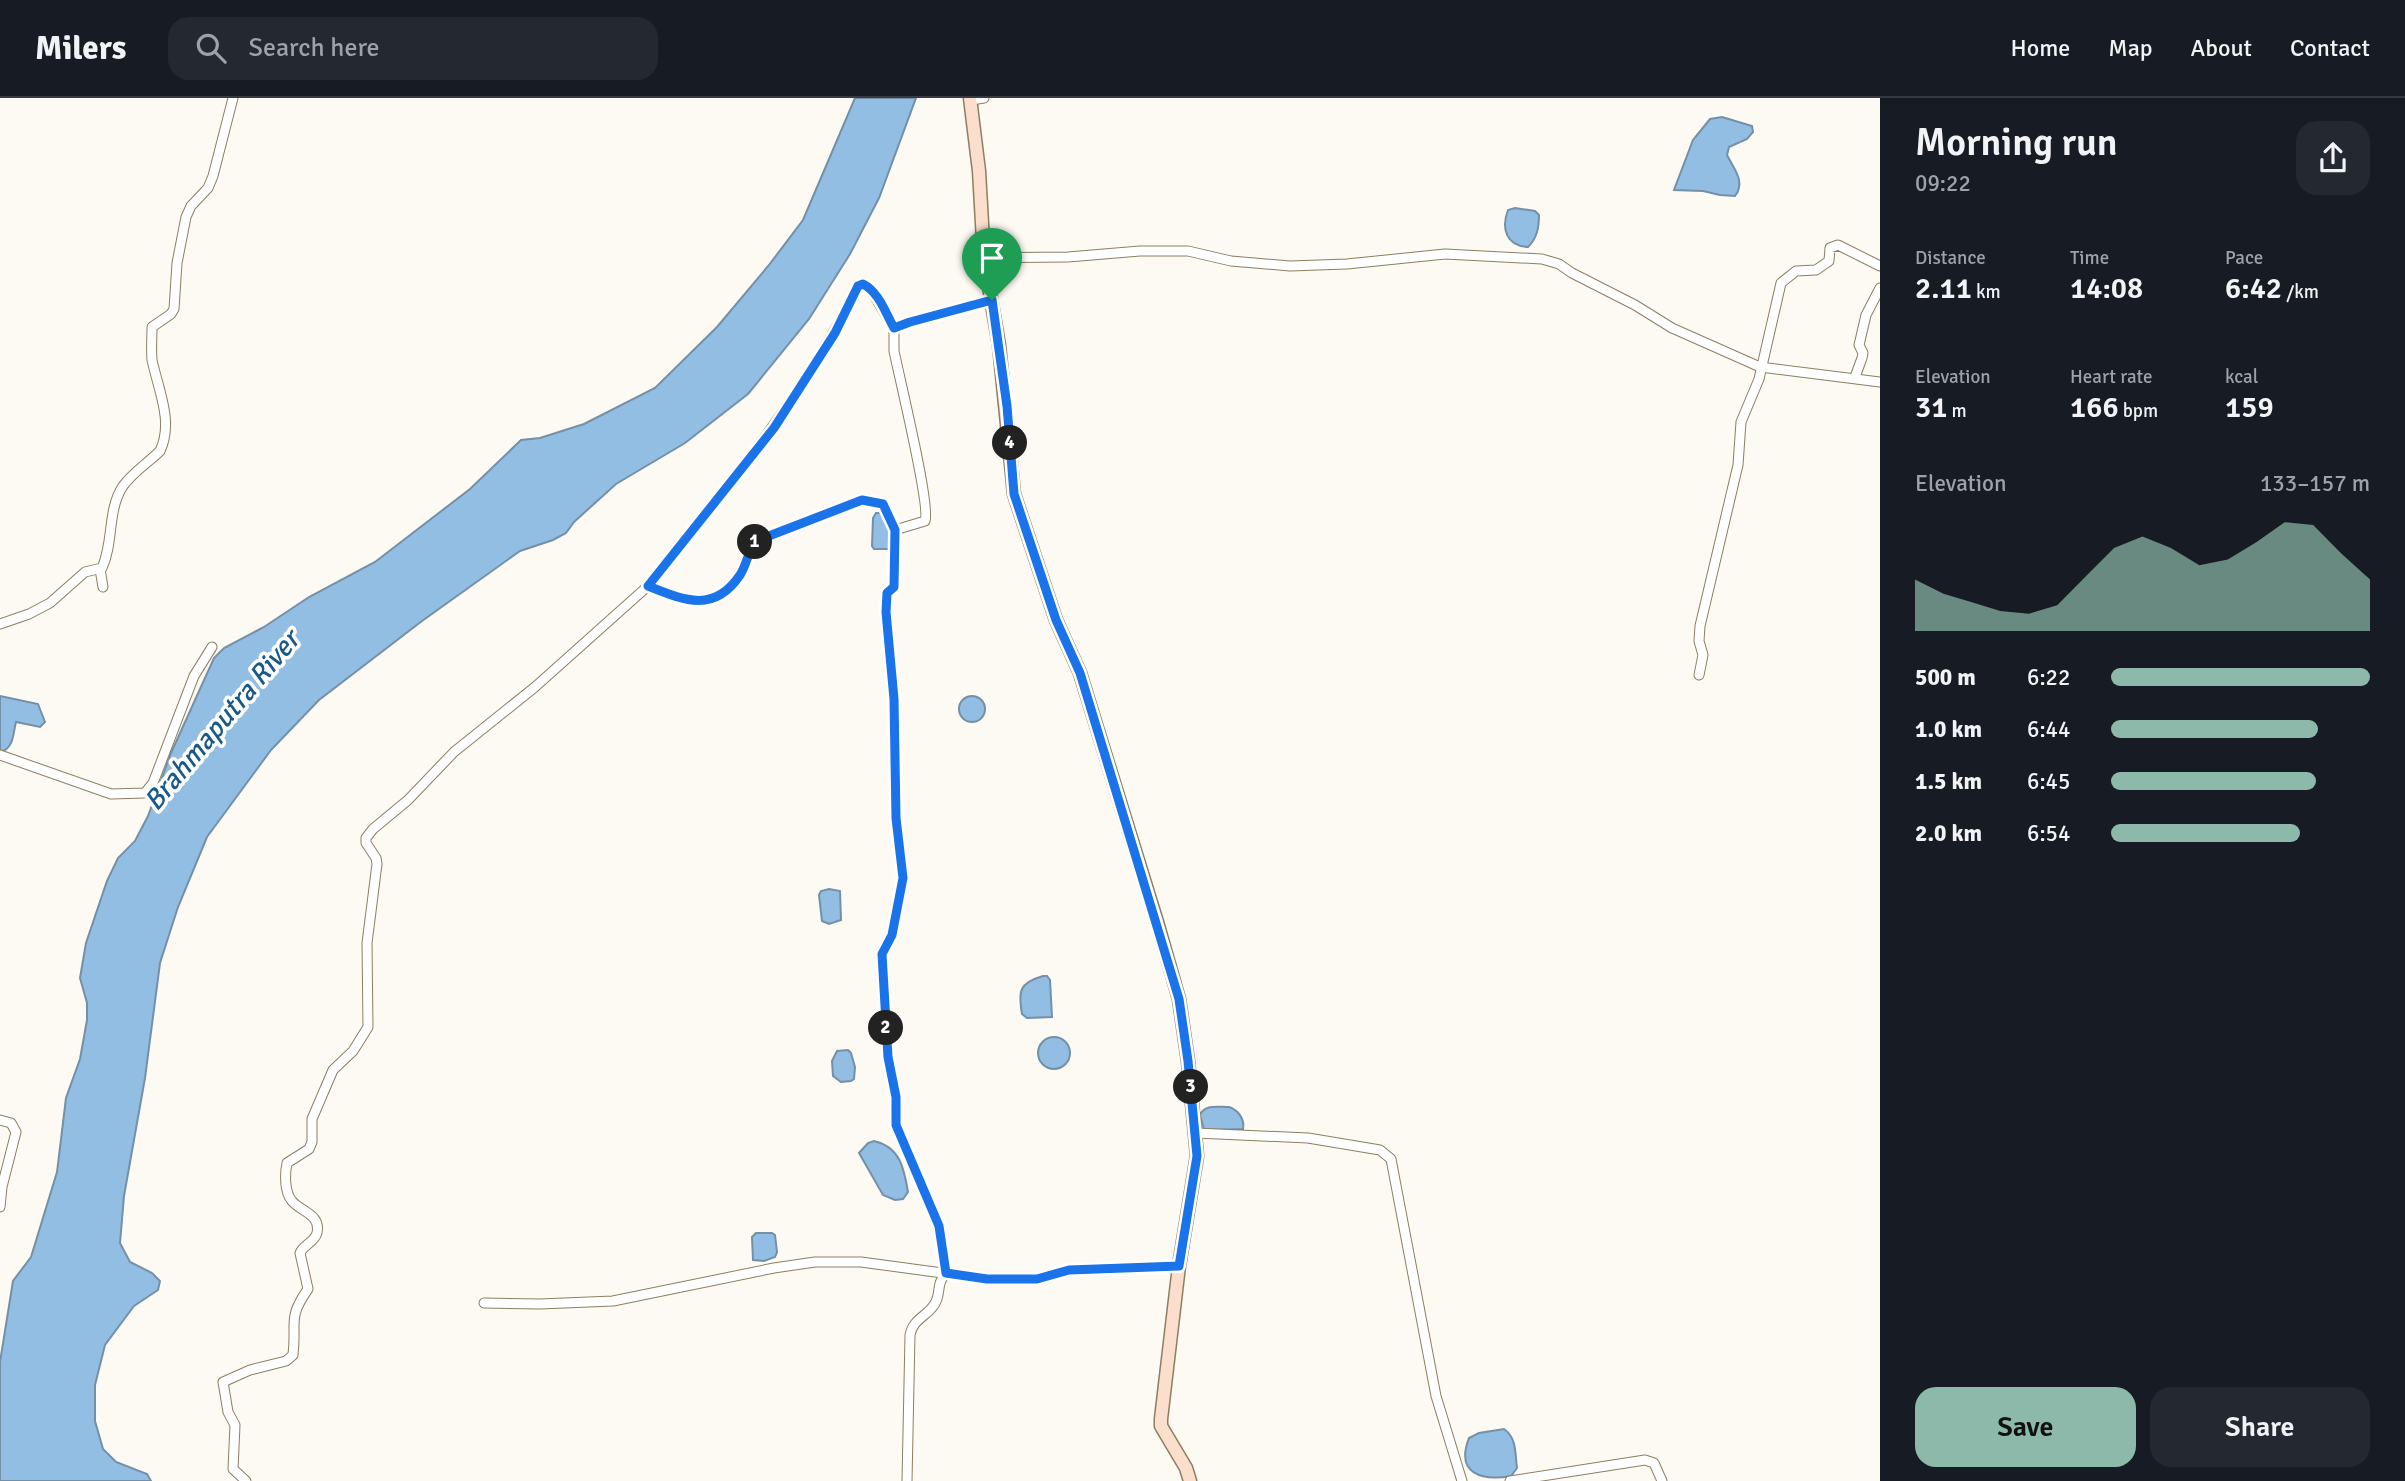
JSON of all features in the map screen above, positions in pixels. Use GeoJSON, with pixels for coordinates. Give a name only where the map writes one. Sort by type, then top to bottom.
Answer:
{"type":"FeatureCollection","features":[{"type":"Feature","properties":{"kind":"street"},"geometry":{"type":"LineString","coordinates":[[103,587],[100,569],[106,558],[116,500],[122,487],[160,451],[166,438],[152,356],[152,327],[174,309],[177,263],[186,218],[191,206],[208,188],[214,176],[233,98]]}},
{"type":"Feature","properties":{"kind":"street"},"geometry":{"type":"LineString","coordinates":[[975,99],[984,258],[1007,406],[1014,494],[1056,620],[1080,673],[1179,999],[1197,1156],[1179,1266],[1161,1426],[1191,1481]]}},
{"type":"Feature","properties":{"kind":"street"},"geometry":{"type":"LineString","coordinates":[[1699,675],[1703,655],[1699,641],[1700,626],[1738,466],[1741,422],[1759,379],[1781,283],[1796,271],[1816,270],[1829,261],[1830,248],[1839,245],[1880,265]]}},
{"type":"Feature","properties":{"kind":"street"},"geometry":{"type":"LineString","coordinates":[[984,258],[1188,251],[1231,261],[1290,266],[1347,264],[1445,254],[1542,259],[1559,264],[1635,304],[1672,328],[1760,368],[1880,382]]}},
{"type":"Feature","properties":{"kind":"street"},"geometry":{"type":"LineString","coordinates":[[246,1481],[233,1469],[235,1425],[228,1412],[223,1382],[250,1370],[286,1361],[293,1356],[293,1317],[296,1305],[308,1289],[300,1254],[305,1244],[316,1238],[317,1222],[292,1201],[285,1172],[287,1163],[309,1149],[312,1142],[312,1119],[333,1070],[353,1051],[368,1027],[368,943],[377,864],[366,838],[408,800],[454,752],[535,687],[648,586],[774,428],[835,333],[858,286],[863,284],[870,288],[894,328],[894,351],[927,514],[925,521],[895,530]]}},
{"type":"Feature","properties":{"kind":"street"},"geometry":{"type":"LineString","coordinates":[[1855,377],[1862,358],[1859,345],[1866,315],[1880,288]]}},
{"type":"Feature","properties":{"kind":"street"},"geometry":{"type":"LineString","coordinates":[[894,328],[992,300]]}},
{"type":"Feature","properties":{"kind":"street"},"geometry":{"type":"LineString","coordinates":[[648,586],[684,600],[699,602],[712,599],[738,578],[756,541],[862,500],[883,504],[895,530],[895,578],[894,587],[887,593],[886,612],[894,699],[896,818],[903,878],[892,935],[882,954],[883,985],[888,1057],[896,1097],[896,1125],[939,1226],[946,1273]]}},
{"type":"Feature","properties":{"kind":"street"},"geometry":{"type":"LineString","coordinates":[[0,624],[51,603],[85,572],[100,569]]}},
{"type":"Feature","properties":{"kind":"street"},"geometry":{"type":"LineString","coordinates":[[0,755],[111,794],[145,793],[153,783],[194,676],[212,647]]}},
{"type":"Feature","properties":{"kind":"street"},"geometry":{"type":"LineString","coordinates":[[0,1120],[12,1123],[16,1132],[2,1187],[0,1207]]}},
{"type":"Feature","properties":{"kind":"street"},"geometry":{"type":"LineString","coordinates":[[1196,1133],[1308,1138],[1380,1150],[1391,1159],[1436,1396],[1462,1481]]}},
{"type":"Feature","properties":{"kind":"street"},"geometry":{"type":"LineString","coordinates":[[484,1303],[515,1305],[613,1301],[815,1262],[861,1262],[987,1279],[1037,1279],[1069,1270],[1179,1266]]}},
{"type":"Feature","properties":{"kind":"street"},"geometry":{"type":"LineString","coordinates":[[907,1481],[910,1335],[915,1321],[936,1303],[940,1279],[946,1273]]}},
{"type":"Feature","properties":{"kind":"street"},"geometry":{"type":"LineString","coordinates":[[1510,1481],[1645,1460],[1654,1463],[1662,1481]]}},
{"type":"Feature","properties":{"kind":"water","name":"Brahmaputra River"},"geometry":{"type":"Polygon","coordinates":[[[855,98],[916,98],[879,198],[850,254],[809,319],[748,394],[685,443],[616,484],[574,522],[566,533],[520,551],[422,621],[319,700],[271,750],[207,837],[178,907],[160,963],[145,1078],[124,1196],[120,1243],[130,1262],[152,1273],[160,1281],[158,1290],[134,1306],[105,1345],[95,1385],[95,1421],[103,1449],[116,1462],[147,1474],[151,1481],[0,1481],[0,1362],[13,1281],[31,1257],[57,1172],[66,1098],[80,1059],[87,1020],[87,1003],[80,978],[86,943],[107,881],[118,858],[135,841],[148,816],[171,753],[214,658],[224,648],[264,627],[309,597],[375,562],[470,489],[521,440],[540,438],[584,424],[655,388],[717,327],[803,220],[855,98]]]}},
{"type":"Feature","properties":{"kind":"water"},"geometry":{"type":"Polygon","coordinates":[[[1722,117],[1752,126],[1753,132],[1747,139],[1729,147],[1727,155],[1739,181],[1735,196],[1674,190],[1693,140],[1710,119],[1722,117]]]}},
{"type":"Feature","properties":{"kind":"water"},"geometry":{"type":"Polygon","coordinates":[[[1515,208],[1535,211],[1539,215],[1537,232],[1528,247],[1510,240],[1505,229],[1508,210],[1515,208]]]}},
{"type":"Feature","properties":{"kind":"water"},"geometry":{"type":"Polygon","coordinates":[[[876,513],[884,513],[891,527],[890,549],[874,549],[872,546],[873,518],[876,513]]]}},
{"type":"Feature","properties":{"kind":"water"},"geometry":{"type":"Polygon","coordinates":[[[0,696],[38,704],[45,722],[40,727],[16,722],[8,748],[0,752],[0,696]]]}},
{"type":"Feature","properties":{"kind":"water"},"geometry":{"type":"Polygon","coordinates":[[[972,696],[981,700],[985,709],[981,718],[972,722],[963,718],[959,709],[963,700],[972,696]]]}},
{"type":"Feature","properties":{"kind":"water"},"geometry":{"type":"Polygon","coordinates":[[[821,891],[840,891],[841,920],[829,924],[822,921],[819,895],[821,891]]]}},
{"type":"Feature","properties":{"kind":"water"},"geometry":{"type":"Polygon","coordinates":[[[1043,976],[1050,980],[1052,1017],[1027,1018],[1022,1014],[1022,989],[1029,982],[1043,976]]]}},
{"type":"Feature","properties":{"kind":"water"},"geometry":{"type":"Polygon","coordinates":[[[1054,1037],[1065,1042],[1070,1053],[1065,1064],[1054,1069],[1043,1064],[1038,1053],[1043,1042],[1054,1037]]]}},
{"type":"Feature","properties":{"kind":"water"},"geometry":{"type":"Polygon","coordinates":[[[848,1050],[855,1067],[854,1079],[841,1082],[833,1076],[832,1061],[837,1051],[848,1050]]]}},
{"type":"Feature","properties":{"kind":"water"},"geometry":{"type":"Polygon","coordinates":[[[1212,1107],[1229,1107],[1240,1115],[1243,1129],[1204,1130],[1200,1115],[1202,1111],[1212,1107]]]}},
{"type":"Feature","properties":{"kind":"water"},"geometry":{"type":"Polygon","coordinates":[[[874,1141],[890,1148],[899,1160],[908,1192],[903,1199],[895,1200],[883,1195],[859,1153],[868,1143],[874,1141]]]}},
{"type":"Feature","properties":{"kind":"water"},"geometry":{"type":"Polygon","coordinates":[[[756,1233],[775,1235],[775,1257],[764,1261],[753,1260],[752,1237],[756,1233]]]}},
{"type":"Feature","properties":{"kind":"water"},"geometry":{"type":"Polygon","coordinates":[[[1504,1429],[1513,1442],[1517,1468],[1511,1476],[1490,1477],[1474,1472],[1468,1467],[1466,1460],[1469,1438],[1479,1433],[1504,1429]]]}},
{"type":"Feature","properties":{"kind":"route"},"geometry":{"type":"LineString","coordinates":[[863,284],[870,288],[894,328],[992,300],[1007,406],[1014,494],[1056,620],[1080,673],[1179,999],[1197,1156],[1179,1266],[1069,1270],[1037,1279],[987,1279],[946,1273],[939,1226],[896,1125],[896,1097],[888,1057],[882,954],[892,935],[903,878],[896,818],[894,699],[886,612],[887,593],[894,587],[896,569],[895,530],[887,509],[883,504],[862,500],[756,541],[738,578],[712,599],[699,602],[684,600],[648,586],[774,428],[835,333],[858,286],[863,284]]}}]}
